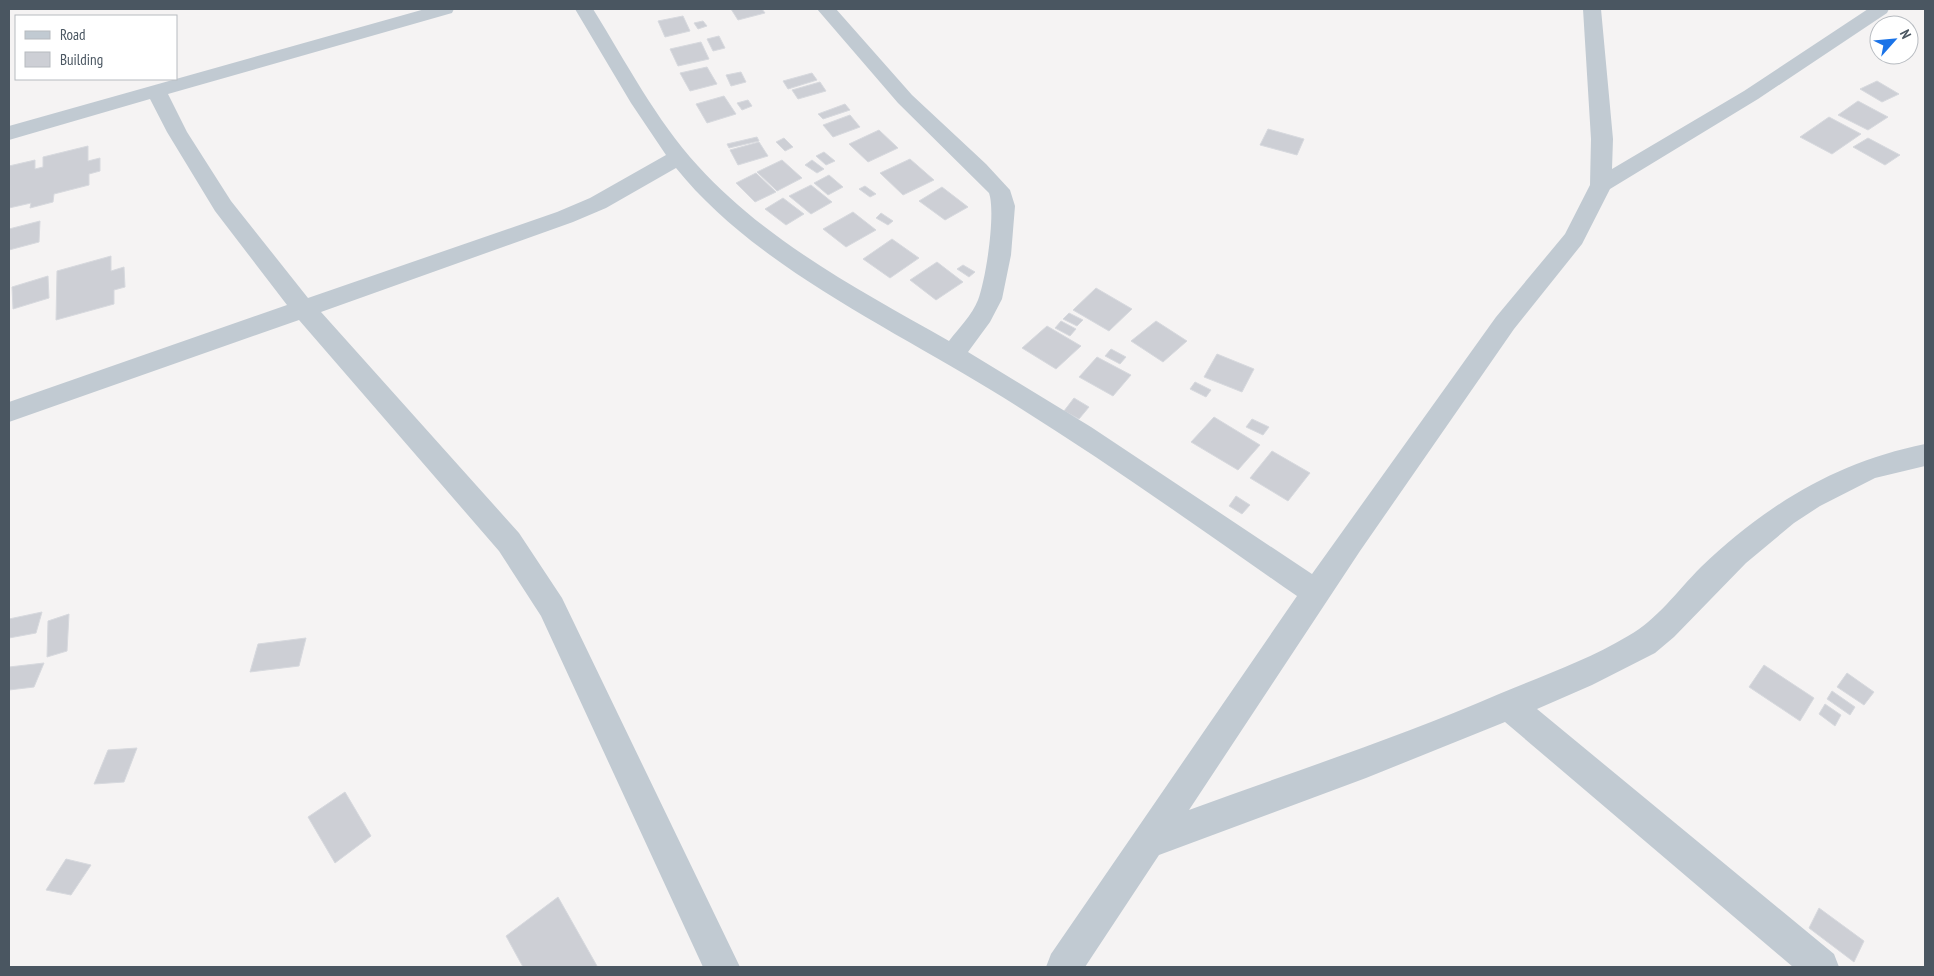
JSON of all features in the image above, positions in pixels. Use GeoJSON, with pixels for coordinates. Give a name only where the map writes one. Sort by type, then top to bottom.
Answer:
{"type":"FeatureCollection","features":[{"type":"Feature","properties":{"kind":"street"},"geometry":{"type":"LineString","coordinates":[[9,133],[445,9]]}},
{"type":"Feature","properties":{"kind":"street"},"geometry":{"type":"LineString","coordinates":[[584,9],[656,124],[679,157],[706,188],[745,225],[796,262],[954,354],[1061,422],[1316,593]]}},
{"type":"Feature","properties":{"kind":"street"},"geometry":{"type":"LineString","coordinates":[[826,9],[905,99],[999,190],[1002,198],[1004,206],[999,255],[990,299],[981,316],[954,354]]}},
{"type":"Feature","properties":{"kind":"street"},"geometry":{"type":"LineString","coordinates":[[1064,967],[1316,593],[1505,323],[1574,238],[1601,186],[1602,139],[1592,9]]}},
{"type":"Feature","properties":{"kind":"street"},"geometry":{"type":"LineString","coordinates":[[1601,186],[1750,95],[1880,9]]}},
{"type":"Feature","properties":{"kind":"street"},"geometry":{"type":"LineString","coordinates":[[156,90],[177,132],[223,206],[303,308],[508,542],[530,572],[552,607],[596,697],[722,967]]}},
{"type":"Feature","properties":{"kind":"street"},"geometry":{"type":"LineString","coordinates":[[9,412],[565,217],[598,203],[679,157]]}},
{"type":"Feature","properties":{"kind":"street"},"geometry":{"type":"LineString","coordinates":[[1148,842],[1436,735],[1559,685],[1644,643],[1670,621],[1713,575],[1762,531],[1817,494],[1870,468],[1909,457],[1925,455]]}},
{"type":"Feature","properties":{"kind":"street"},"geometry":{"type":"LineString","coordinates":[[1509,705],[1821,967]]}},
{"type":"Feature","properties":{"kind":"building"},"geometry":{"type":"Polygon","coordinates":[[[731,9],[762,9],[765,13],[738,20],[731,9]]]}},
{"type":"Feature","properties":{"kind":"building"},"geometry":{"type":"Polygon","coordinates":[[[683,16],[690,31],[665,37],[658,21],[683,16]]]}},
{"type":"Feature","properties":{"kind":"building"},"geometry":{"type":"Polygon","coordinates":[[[703,21],[707,26],[698,29],[694,23],[703,21]]]}},
{"type":"Feature","properties":{"kind":"building"},"geometry":{"type":"Polygon","coordinates":[[[719,36],[725,48],[713,51],[707,39],[719,36]]]}},
{"type":"Feature","properties":{"kind":"building"},"geometry":{"type":"Polygon","coordinates":[[[701,42],[709,59],[678,66],[670,49],[701,42]]]}},
{"type":"Feature","properties":{"kind":"building"},"geometry":{"type":"Polygon","coordinates":[[[707,67],[717,84],[690,91],[680,73],[707,67]]]}},
{"type":"Feature","properties":{"kind":"building"},"geometry":{"type":"Polygon","coordinates":[[[741,72],[746,82],[731,86],[726,75],[741,72]]]}},
{"type":"Feature","properties":{"kind":"building"},"geometry":{"type":"Polygon","coordinates":[[[812,73],[817,80],[788,89],[783,81],[812,73]]]}},
{"type":"Feature","properties":{"kind":"building"},"geometry":{"type":"Polygon","coordinates":[[[1877,81],[1899,94],[1882,102],[1860,89],[1877,81]]]}},
{"type":"Feature","properties":{"kind":"building"},"geometry":{"type":"Polygon","coordinates":[[[820,82],[826,91],[798,99],[792,90],[820,82]]]}},
{"type":"Feature","properties":{"kind":"building"},"geometry":{"type":"Polygon","coordinates":[[[724,96],[736,114],[707,123],[696,104],[724,96]]]}},
{"type":"Feature","properties":{"kind":"building"},"geometry":{"type":"Polygon","coordinates":[[[748,100],[752,106],[742,110],[737,103],[748,100]]]}},
{"type":"Feature","properties":{"kind":"building"},"geometry":{"type":"Polygon","coordinates":[[[1858,101],[1888,117],[1868,130],[1838,115],[1858,101]]]}},
{"type":"Feature","properties":{"kind":"building"},"geometry":{"type":"Polygon","coordinates":[[[845,104],[850,110],[823,119],[818,114],[845,104]]]}},
{"type":"Feature","properties":{"kind":"building"},"geometry":{"type":"Polygon","coordinates":[[[850,115],[860,127],[833,137],[823,125],[850,115]]]}},
{"type":"Feature","properties":{"kind":"building"},"geometry":{"type":"Polygon","coordinates":[[[1829,117],[1861,134],[1832,154],[1800,137],[1829,117]]]}},
{"type":"Feature","properties":{"kind":"building"},"geometry":{"type":"Polygon","coordinates":[[[1268,129],[1304,139],[1297,155],[1260,145],[1268,129]]]}},
{"type":"Feature","properties":{"kind":"building"},"geometry":{"type":"Polygon","coordinates":[[[879,130],[898,148],[868,162],[849,144],[879,130]]]}},
{"type":"Feature","properties":{"kind":"building"},"geometry":{"type":"Polygon","coordinates":[[[757,137],[759,141],[729,148],[727,144],[757,137]]]}},
{"type":"Feature","properties":{"kind":"building"},"geometry":{"type":"Polygon","coordinates":[[[784,138],[793,147],[785,151],[776,142],[784,138]]]}},
{"type":"Feature","properties":{"kind":"building"},"geometry":{"type":"Polygon","coordinates":[[[1868,138],[1900,155],[1885,165],[1853,147],[1868,138]]]}},
{"type":"Feature","properties":{"kind":"building"},"geometry":{"type":"Polygon","coordinates":[[[759,142],[768,156],[738,165],[730,150],[759,142]]]}},
{"type":"Feature","properties":{"kind":"building"},"geometry":{"type":"Polygon","coordinates":[[[88,146],[88,161],[100,158],[100,171],[89,174],[89,185],[54,194],[53,202],[30,208],[31,203],[9,208],[9,166],[35,160],[35,169],[43,167],[43,157],[88,146]]]}},
{"type":"Feature","properties":{"kind":"building"},"geometry":{"type":"Polygon","coordinates":[[[824,152],[835,161],[826,165],[816,156],[824,152]]]}},
{"type":"Feature","properties":{"kind":"building"},"geometry":{"type":"Polygon","coordinates":[[[910,159],[934,180],[903,195],[880,173],[910,159]]]}},
{"type":"Feature","properties":{"kind":"building"},"geometry":{"type":"Polygon","coordinates":[[[782,160],[802,178],[777,191],[757,172],[782,160]]]}},
{"type":"Feature","properties":{"kind":"building"},"geometry":{"type":"Polygon","coordinates":[[[812,160],[824,169],[817,173],[805,165],[812,160]]]}},
{"type":"Feature","properties":{"kind":"building"},"geometry":{"type":"Polygon","coordinates":[[[756,173],[776,192],[755,202],[736,183],[756,173]]]}},
{"type":"Feature","properties":{"kind":"building"},"geometry":{"type":"Polygon","coordinates":[[[829,175],[843,187],[828,195],[814,183],[829,175]]]}},
{"type":"Feature","properties":{"kind":"building"},"geometry":{"type":"Polygon","coordinates":[[[811,185],[832,202],[811,214],[789,196],[811,185]]]}},
{"type":"Feature","properties":{"kind":"building"},"geometry":{"type":"Polygon","coordinates":[[[865,186],[876,194],[870,197],[859,189],[865,186]]]}},
{"type":"Feature","properties":{"kind":"building"},"geometry":{"type":"Polygon","coordinates":[[[942,187],[968,207],[945,220],[919,201],[942,187]]]}},
{"type":"Feature","properties":{"kind":"building"},"geometry":{"type":"Polygon","coordinates":[[[783,198],[804,214],[786,225],[765,209],[783,198]]]}},
{"type":"Feature","properties":{"kind":"building"},"geometry":{"type":"Polygon","coordinates":[[[853,212],[876,230],[846,247],[823,229],[853,212]]]}},
{"type":"Feature","properties":{"kind":"building"},"geometry":{"type":"Polygon","coordinates":[[[881,213],[893,221],[888,225],[876,218],[881,213]]]}},
{"type":"Feature","properties":{"kind":"building"},"geometry":{"type":"Polygon","coordinates":[[[40,221],[39,242],[9,250],[9,229],[40,221]]]}},
{"type":"Feature","properties":{"kind":"building"},"geometry":{"type":"Polygon","coordinates":[[[892,239],[919,258],[890,278],[863,259],[892,239]]]}},
{"type":"Feature","properties":{"kind":"building"},"geometry":{"type":"Polygon","coordinates":[[[111,256],[111,271],[124,267],[125,287],[114,290],[114,304],[56,320],[57,271],[111,256]]]}},
{"type":"Feature","properties":{"kind":"building"},"geometry":{"type":"Polygon","coordinates":[[[937,262],[963,282],[936,300],[910,280],[937,262]]]}},
{"type":"Feature","properties":{"kind":"building"},"geometry":{"type":"Polygon","coordinates":[[[963,265],[975,272],[969,277],[957,269],[963,265]]]}},
{"type":"Feature","properties":{"kind":"building"},"geometry":{"type":"Polygon","coordinates":[[[48,276],[49,298],[13,309],[12,287],[48,276]]]}},
{"type":"Feature","properties":{"kind":"building"},"geometry":{"type":"Polygon","coordinates":[[[1096,288],[1132,309],[1109,331],[1073,310],[1096,288]]]}},
{"type":"Feature","properties":{"kind":"building"},"geometry":{"type":"Polygon","coordinates":[[[1069,313],[1083,320],[1077,326],[1063,319],[1069,313]]]}},
{"type":"Feature","properties":{"kind":"building"},"geometry":{"type":"Polygon","coordinates":[[[1061,321],[1076,329],[1070,336],[1055,328],[1061,321]]]}},
{"type":"Feature","properties":{"kind":"building"},"geometry":{"type":"Polygon","coordinates":[[[1156,321],[1187,341],[1163,362],[1131,341],[1156,321]]]}},
{"type":"Feature","properties":{"kind":"building"},"geometry":{"type":"Polygon","coordinates":[[[1047,326],[1081,346],[1056,369],[1022,348],[1047,326]]]}},
{"type":"Feature","properties":{"kind":"building"},"geometry":{"type":"Polygon","coordinates":[[[1111,349],[1126,357],[1120,364],[1105,356],[1111,349]]]}},
{"type":"Feature","properties":{"kind":"building"},"geometry":{"type":"Polygon","coordinates":[[[1217,354],[1254,369],[1242,392],[1204,377],[1217,354]]]}},
{"type":"Feature","properties":{"kind":"building"},"geometry":{"type":"Polygon","coordinates":[[[1097,357],[1131,375],[1113,396],[1079,377],[1097,357]]]}},
{"type":"Feature","properties":{"kind":"building"},"geometry":{"type":"Polygon","coordinates":[[[1195,382],[1211,390],[1206,397],[1190,389],[1195,382]]]}},
{"type":"Feature","properties":{"kind":"building"},"geometry":{"type":"Polygon","coordinates":[[[1074,398],[1089,407],[1079,419],[1064,411],[1074,398]]]}},
{"type":"Feature","properties":{"kind":"building"},"geometry":{"type":"Polygon","coordinates":[[[1214,417],[1260,445],[1238,470],[1191,442],[1214,417]]]}},
{"type":"Feature","properties":{"kind":"building"},"geometry":{"type":"Polygon","coordinates":[[[1252,419],[1269,427],[1263,435],[1246,427],[1252,419]]]}},
{"type":"Feature","properties":{"kind":"building"},"geometry":{"type":"Polygon","coordinates":[[[1272,451],[1310,473],[1288,501],[1250,478],[1272,451]]]}},
{"type":"Feature","properties":{"kind":"building"},"geometry":{"type":"Polygon","coordinates":[[[1236,496],[1250,505],[1242,514],[1229,506],[1236,496]]]}},
{"type":"Feature","properties":{"kind":"building"},"geometry":{"type":"Polygon","coordinates":[[[42,612],[36,633],[9,638],[9,619],[42,612]]]}},
{"type":"Feature","properties":{"kind":"building"},"geometry":{"type":"Polygon","coordinates":[[[69,614],[67,651],[47,657],[48,621],[69,614]]]}},
{"type":"Feature","properties":{"kind":"building"},"geometry":{"type":"Polygon","coordinates":[[[306,638],[299,666],[250,672],[258,644],[306,638]]]}},
{"type":"Feature","properties":{"kind":"building"},"geometry":{"type":"Polygon","coordinates":[[[44,663],[34,687],[9,690],[9,667],[44,663]]]}},
{"type":"Feature","properties":{"kind":"building"},"geometry":{"type":"Polygon","coordinates":[[[1764,665],[1814,698],[1800,721],[1749,687],[1764,665]]]}},
{"type":"Feature","properties":{"kind":"building"},"geometry":{"type":"Polygon","coordinates":[[[1847,673],[1874,692],[1864,705],[1837,687],[1847,673]]]}},
{"type":"Feature","properties":{"kind":"building"},"geometry":{"type":"Polygon","coordinates":[[[1832,691],[1855,707],[1850,715],[1827,699],[1832,691]]]}},
{"type":"Feature","properties":{"kind":"building"},"geometry":{"type":"Polygon","coordinates":[[[1825,704],[1841,715],[1835,726],[1819,714],[1825,704]]]}},
{"type":"Feature","properties":{"kind":"building"},"geometry":{"type":"Polygon","coordinates":[[[137,748],[124,782],[94,784],[108,750],[137,748]]]}},
{"type":"Feature","properties":{"kind":"building"},"geometry":{"type":"Polygon","coordinates":[[[345,792],[371,836],[335,863],[308,817],[345,792]]]}},
{"type":"Feature","properties":{"kind":"building"},"geometry":{"type":"Polygon","coordinates":[[[66,859],[91,865],[71,895],[46,890],[66,859]]]}},
{"type":"Feature","properties":{"kind":"building"},"geometry":{"type":"Polygon","coordinates":[[[558,897],[597,966],[523,967],[506,936],[558,897]]]}},
{"type":"Feature","properties":{"kind":"building"},"geometry":{"type":"Polygon","coordinates":[[[1819,908],[1864,941],[1854,962],[1809,928],[1819,908]]]}}]}
